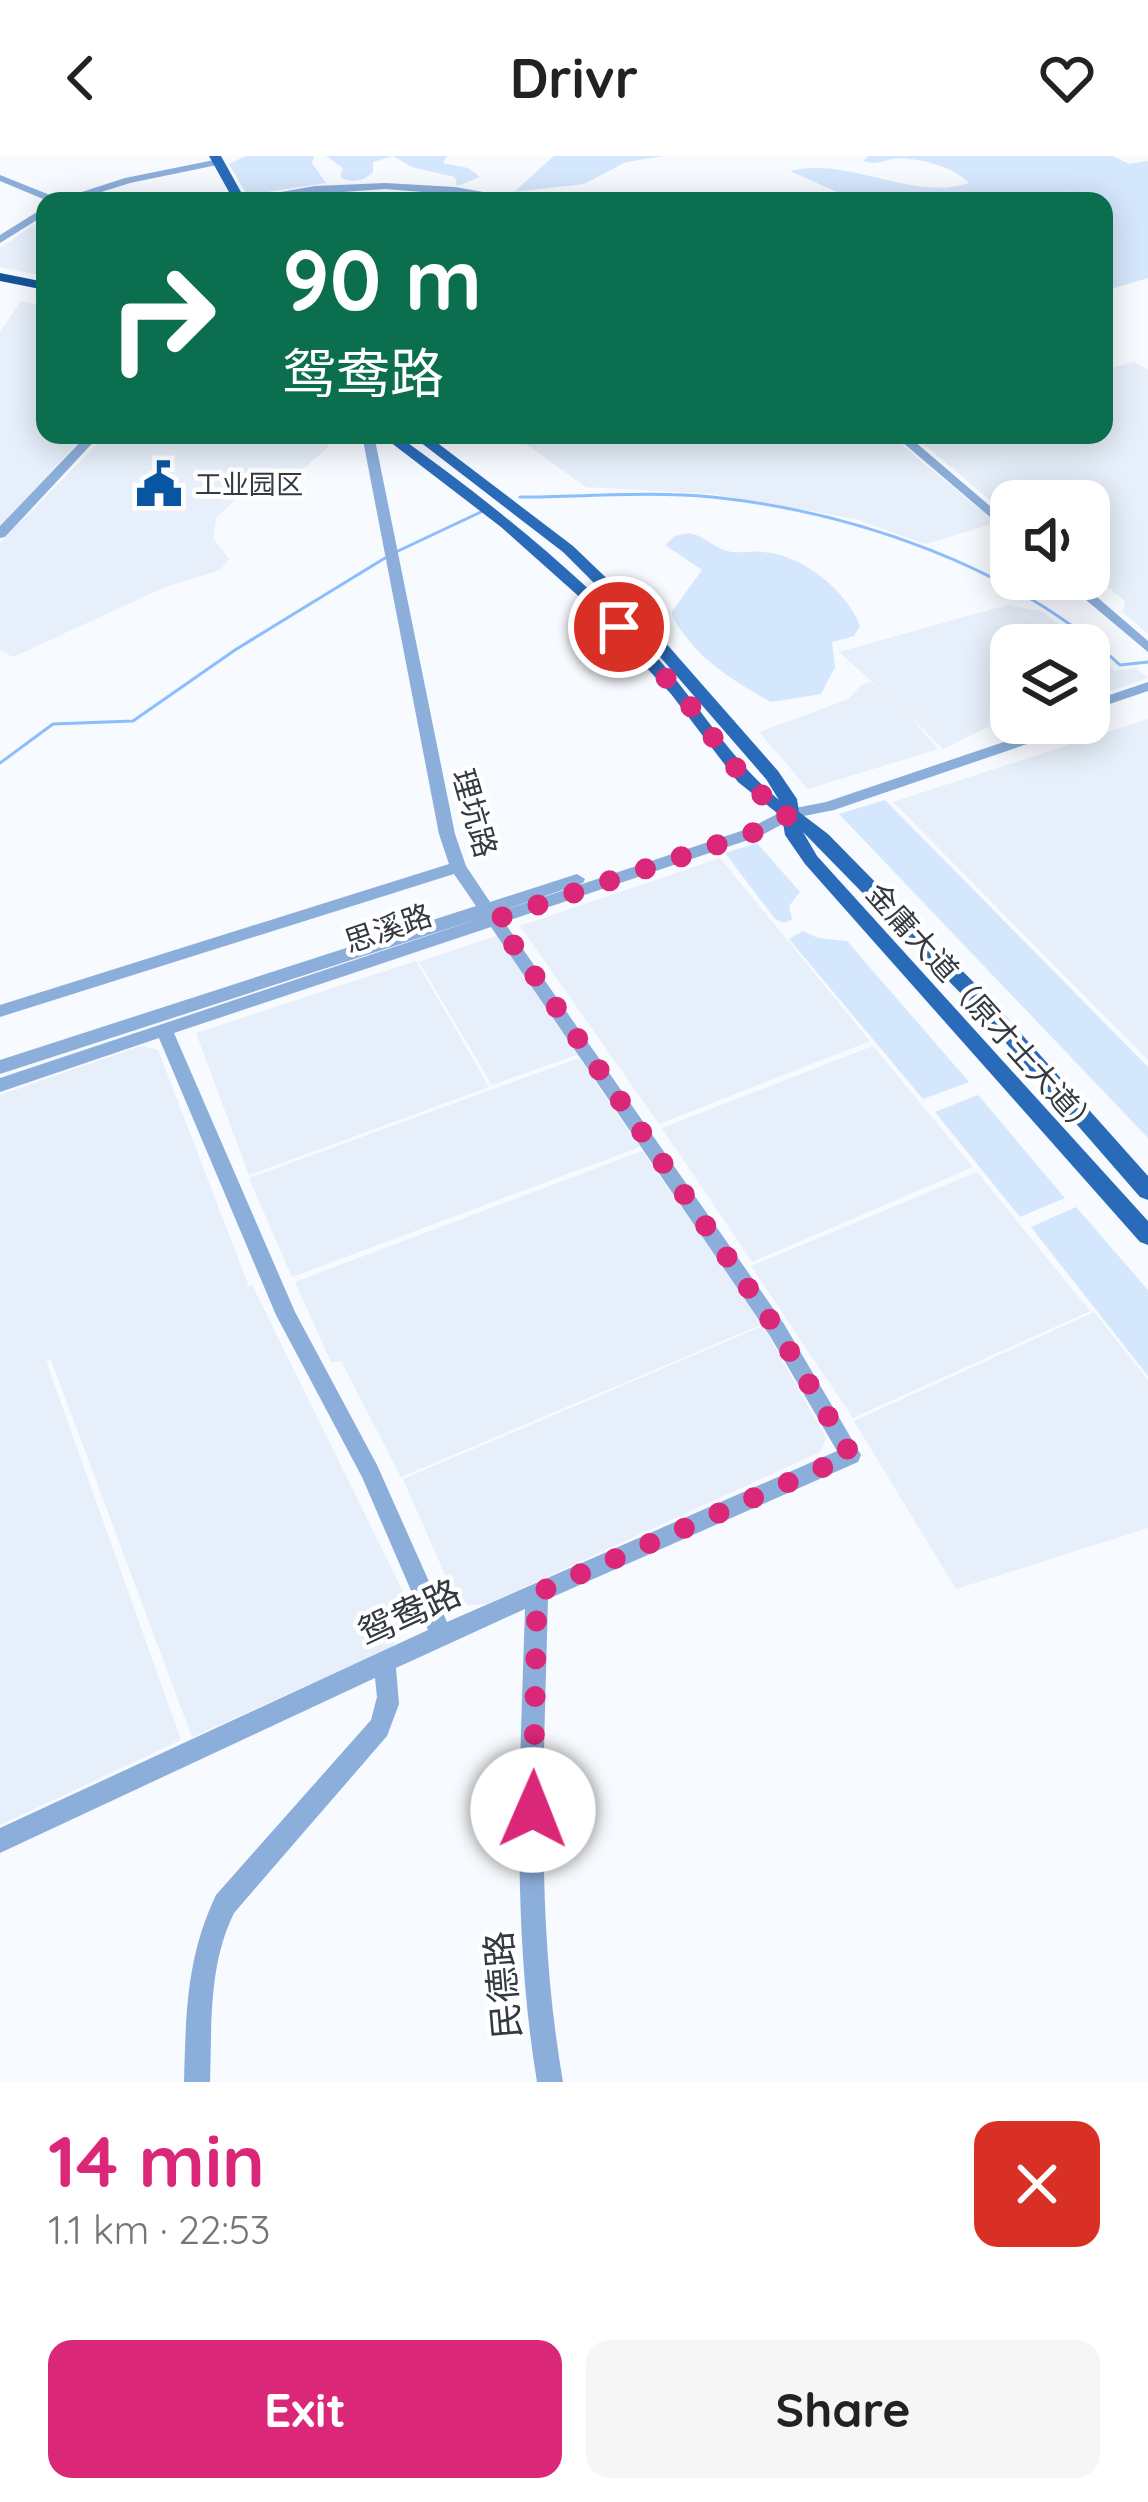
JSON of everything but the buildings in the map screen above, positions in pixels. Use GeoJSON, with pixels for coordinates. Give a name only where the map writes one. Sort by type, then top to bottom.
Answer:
{"type":"FeatureCollection","features":[{"type":"Feature","properties":{"kind":"highway"},"geometry":{"type":"LineString","coordinates":[[0,280],[36,287]]}},
{"type":"Feature","properties":{"kind":"main road"},"geometry":{"type":"LineString","coordinates":[[217,159],[235,192]]}},
{"type":"Feature","properties":{"kind":"main road","name":"金庸大道（原才士大道）"},"geometry":{"type":"LineString","coordinates":[[402,444],[496,504]]}},
{"type":"Feature","properties":{"kind":"main road","name":"金庸大道（原才士大道）"},"geometry":{"type":"LineString","coordinates":[[428,444],[564,571],[684,699],[758,793],[822,838],[986,1006],[1148,1191]]}},
{"type":"Feature","properties":{"kind":"main road","name":"金庸大道（原才士大道）"},"geometry":{"type":"LineString","coordinates":[[790,814],[794,835],[811,860],[1148,1236]]}},
{"type":"Feature","properties":{"kind":"street"},"geometry":{"type":"LineString","coordinates":[[88,192],[217,159]]}},
{"type":"Feature","properties":{"kind":"street"},"geometry":{"type":"LineString","coordinates":[[0,178],[37,192]]}},
{"type":"Feature","properties":{"kind":"street"},"geometry":{"type":"LineString","coordinates":[[287,192],[374,182],[479,192]]}},
{"type":"Feature","properties":{"kind":"street"},"geometry":{"type":"LineString","coordinates":[[0,240],[36,216]]}},
{"type":"Feature","properties":{"kind":"street"},"geometry":{"type":"LineString","coordinates":[[0,534],[85,444]]}},
{"type":"Feature","properties":{"kind":"street","name":"理坑路"},"geometry":{"type":"LineString","coordinates":[[370,444],[447,833],[458,866],[777,1330],[851,1455]]}},
{"type":"Feature","properties":{"kind":"street"},"geometry":{"type":"LineString","coordinates":[[910,444],[990,512]]}},
{"type":"Feature","properties":{"kind":"street"},"geometry":{"type":"LineString","coordinates":[[1092,600],[1148,648]]}},
{"type":"Feature","properties":{"kind":"street"},"geometry":{"type":"LineString","coordinates":[[1110,699],[1148,686]]}},
{"type":"Feature","properties":{"kind":"street"},"geometry":{"type":"LineString","coordinates":[[1110,711],[1148,698]]}},
{"type":"Feature","properties":{"kind":"street","name":"思溪路"},"geometry":{"type":"LineString","coordinates":[[0,1067],[755,832],[790,814],[990,742]]}},
{"type":"Feature","properties":{"kind":"street","name":"思溪路"},"geometry":{"type":"LineString","coordinates":[[790,814],[829,806],[1013,744]]}},
{"type":"Feature","properties":{"kind":"street"},"geometry":{"type":"LineString","coordinates":[[0,1011],[458,866]]}},
{"type":"Feature","properties":{"kind":"street","name":"思溪路"},"geometry":{"type":"LineString","coordinates":[[0,1085],[165,1034],[491,913]]}},
{"type":"Feature","properties":{"kind":"street"},"geometry":{"type":"LineString","coordinates":[[165,1034],[286,1315],[370,1472],[442,1635]]}},
{"type":"Feature","properties":{"kind":"street","name":"鸳鸯路"},"geometry":{"type":"LineString","coordinates":[[0,1841],[442,1635],[851,1455]]}},
{"type":"Feature","properties":{"kind":"street","name":"民德路"},"geometry":{"type":"LineString","coordinates":[[537,1593],[531,1940],[550,2082]]}},
{"type":"Feature","properties":{"kind":"street"},"geometry":{"type":"LineString","coordinates":[[197,2082],[203,1960],[211,1929],[225,1904],[380,1728],[389,1710],[390,1688],[383,1664]]}},
{"type":"Feature","properties":{"kind":"shaded area"},"geometry":{"type":"Polygon","coordinates":[[[246,156],[314,156],[312,163],[326,183],[245,192],[229,164],[246,156]]]}},
{"type":"Feature","properties":{"kind":"shaded area"},"geometry":{"type":"Polygon","coordinates":[[[326,156],[393,156],[373,162],[373,172],[353,181],[340,177],[343,168],[326,156]]]}},
{"type":"Feature","properties":{"kind":"shaded area"},"geometry":{"type":"Polygon","coordinates":[[[393,156],[447,156],[443,163],[468,168],[480,177],[457,186],[455,177],[412,167],[393,156]]]}},
{"type":"Feature","properties":{"kind":"shaded area"},"geometry":{"type":"Polygon","coordinates":[[[554,156],[664,156],[626,162],[584,184],[514,192],[554,156]]]}},
{"type":"Feature","properties":{"kind":"shaded area"},"geometry":{"type":"Polygon","coordinates":[[[869,156],[1113,156],[1129,164],[1148,161],[1148,278],[1113,288],[1113,192],[837,192],[790,171],[834,169],[926,187],[969,183],[953,172],[911,159],[863,161],[869,156]]]}},
{"type":"Feature","properties":{"kind":"shaded area"},"geometry":{"type":"Polygon","coordinates":[[[36,223],[36,274],[0,267],[0,248],[36,223]]]}},
{"type":"Feature","properties":{"kind":"shaded area"},"geometry":{"type":"Polygon","coordinates":[[[21,301],[36,304],[36,444],[77,444],[0,526],[0,332],[21,301]]]}},
{"type":"Feature","properties":{"kind":"shaded area"},"geometry":{"type":"Polygon","coordinates":[[[1135,362],[1148,370],[1148,634],[1123,612],[1125,601],[1110,589],[1110,480],[990,480],[990,500],[925,445],[1113,444],[1113,368],[1135,362]]]}},
{"type":"Feature","properties":{"kind":"shaded area"},"geometry":{"type":"Polygon","coordinates":[[[97,444],[328,444],[293,478],[266,471],[216,518],[213,538],[229,559],[220,570],[165,587],[13,657],[0,650],[0,543],[97,444]]]}},
{"type":"Feature","properties":{"kind":"shaded area"},"geometry":{"type":"Polygon","coordinates":[[[526,444],[901,444],[990,518],[990,525],[925,544],[856,519],[712,494],[586,487],[526,444]]]}},
{"type":"Feature","properties":{"kind":"shaded area"},"geometry":{"type":"Polygon","coordinates":[[[690,533],[729,551],[763,552],[793,560],[845,600],[860,626],[854,636],[832,642],[835,667],[821,694],[771,702],[727,675],[690,642],[671,613],[702,570],[665,545],[675,536],[690,533]]]}},
{"type":"Feature","properties":{"kind":"shaded area"},"geometry":{"type":"Polygon","coordinates":[[[1007,605],[1041,611],[1059,624],[990,624],[990,727],[943,749],[905,711],[938,749],[808,789],[759,732],[849,699],[861,685],[871,682],[886,694],[839,652],[1007,605]]]}},
{"type":"Feature","properties":{"kind":"shaded area"},"geometry":{"type":"Polygon","coordinates":[[[1110,667],[1114,671],[1136,668],[1148,678],[1110,691],[1110,667]]]}},
{"type":"Feature","properties":{"kind":"shaded area"},"geometry":{"type":"Polygon","coordinates":[[[1148,719],[1148,1060],[893,802],[1071,744],[1110,744],[1110,731],[1148,719]]]}},
{"type":"Feature","properties":{"kind":"shaded area"},"geometry":{"type":"Polygon","coordinates":[[[885,800],[1148,1067],[1148,1138],[839,814],[885,800]]]}},
{"type":"Feature","properties":{"kind":"shaded area"},"geometry":{"type":"Polygon","coordinates":[[[757,843],[800,892],[789,906],[792,919],[785,923],[775,919],[725,853],[757,843]]]}},
{"type":"Feature","properties":{"kind":"shaded area"},"geometry":{"type":"Polygon","coordinates":[[[720,858],[870,1041],[659,1124],[520,926],[720,858]]]}},
{"type":"Feature","properties":{"kind":"shaded area"},"geometry":{"type":"Polygon","coordinates":[[[803,931],[847,941],[969,1082],[923,1099],[789,939],[803,931]]]}},
{"type":"Feature","properties":{"kind":"shaded area"},"geometry":{"type":"Polygon","coordinates":[[[501,934],[579,1054],[492,1085],[419,962],[501,934]]]}},
{"type":"Feature","properties":{"kind":"shaded area"},"geometry":{"type":"Polygon","coordinates":[[[416,961],[489,1087],[249,1175],[196,1033],[416,961]]]}},
{"type":"Feature","properties":{"kind":"shaded area"},"geometry":{"type":"Polygon","coordinates":[[[141,1046],[158,1050],[248,1284],[244,1287],[252,1285],[414,1614],[391,1648],[192,1737],[51,1360],[46,1361],[181,1740],[0,1825],[0,1095],[141,1046]]]}},
{"type":"Feature","properties":{"kind":"shaded area"},"geometry":{"type":"Polygon","coordinates":[[[873,1046],[973,1167],[752,1262],[662,1128],[873,1046]]]}},
{"type":"Feature","properties":{"kind":"shaded area"},"geometry":{"type":"Polygon","coordinates":[[[579,1058],[640,1147],[292,1277],[249,1178],[579,1058]]]}},
{"type":"Feature","properties":{"kind":"shaded area"},"geometry":{"type":"Polygon","coordinates":[[[978,1095],[1065,1198],[1020,1217],[935,1112],[978,1095]]]}},
{"type":"Feature","properties":{"kind":"shaded area"},"geometry":{"type":"Polygon","coordinates":[[[642,1151],[763,1324],[401,1477],[341,1361],[331,1362],[295,1282],[642,1151]]]}},
{"type":"Feature","properties":{"kind":"shaded area"},"geometry":{"type":"Polygon","coordinates":[[[977,1172],[1090,1311],[853,1418],[751,1266],[977,1172]]]}},
{"type":"Feature","properties":{"kind":"shaded area"},"geometry":{"type":"Polygon","coordinates":[[[1076,1207],[1148,1290],[1148,1376],[1031,1227],[1076,1207]]]}},
{"type":"Feature","properties":{"kind":"shaded area"},"geometry":{"type":"Polygon","coordinates":[[[1094,1312],[1148,1380],[1148,1528],[956,1589],[854,1421],[1094,1312]]]}},
{"type":"Feature","properties":{"kind":"shaded area"},"geometry":{"type":"Polygon","coordinates":[[[763,1326],[826,1438],[820,1452],[487,1604],[468,1605],[454,1595],[403,1479],[763,1326]]]}},
{"type":"Feature","properties":{"kind":"waterway"},"geometry":{"type":"LineString","coordinates":[[520,497],[689,495],[821,516],[930,550],[982,573],[1078,630],[1120,665],[1148,662]]}},
{"type":"Feature","properties":{"kind":"waterway"},"geometry":{"type":"LineString","coordinates":[[398,551],[483,511]]}},
{"type":"Feature","properties":{"kind":"waterway"},"geometry":{"type":"LineString","coordinates":[[0,763],[53,724],[133,721],[235,650],[385,558]]}},
{"type":"Feature","properties":{"kind":"place","name":"工业园区"},"geometry":{"type":"Point","coordinates":[159,484]}},
{"type":"Feature","properties":{"kind":"route"},"geometry":{"type":"LineString","coordinates":[[533,1810],[537,1593],[851,1455],[777,1330],[496,919],[755,832],[790,814],[747,782],[684,699],[619,627]]}}]}
